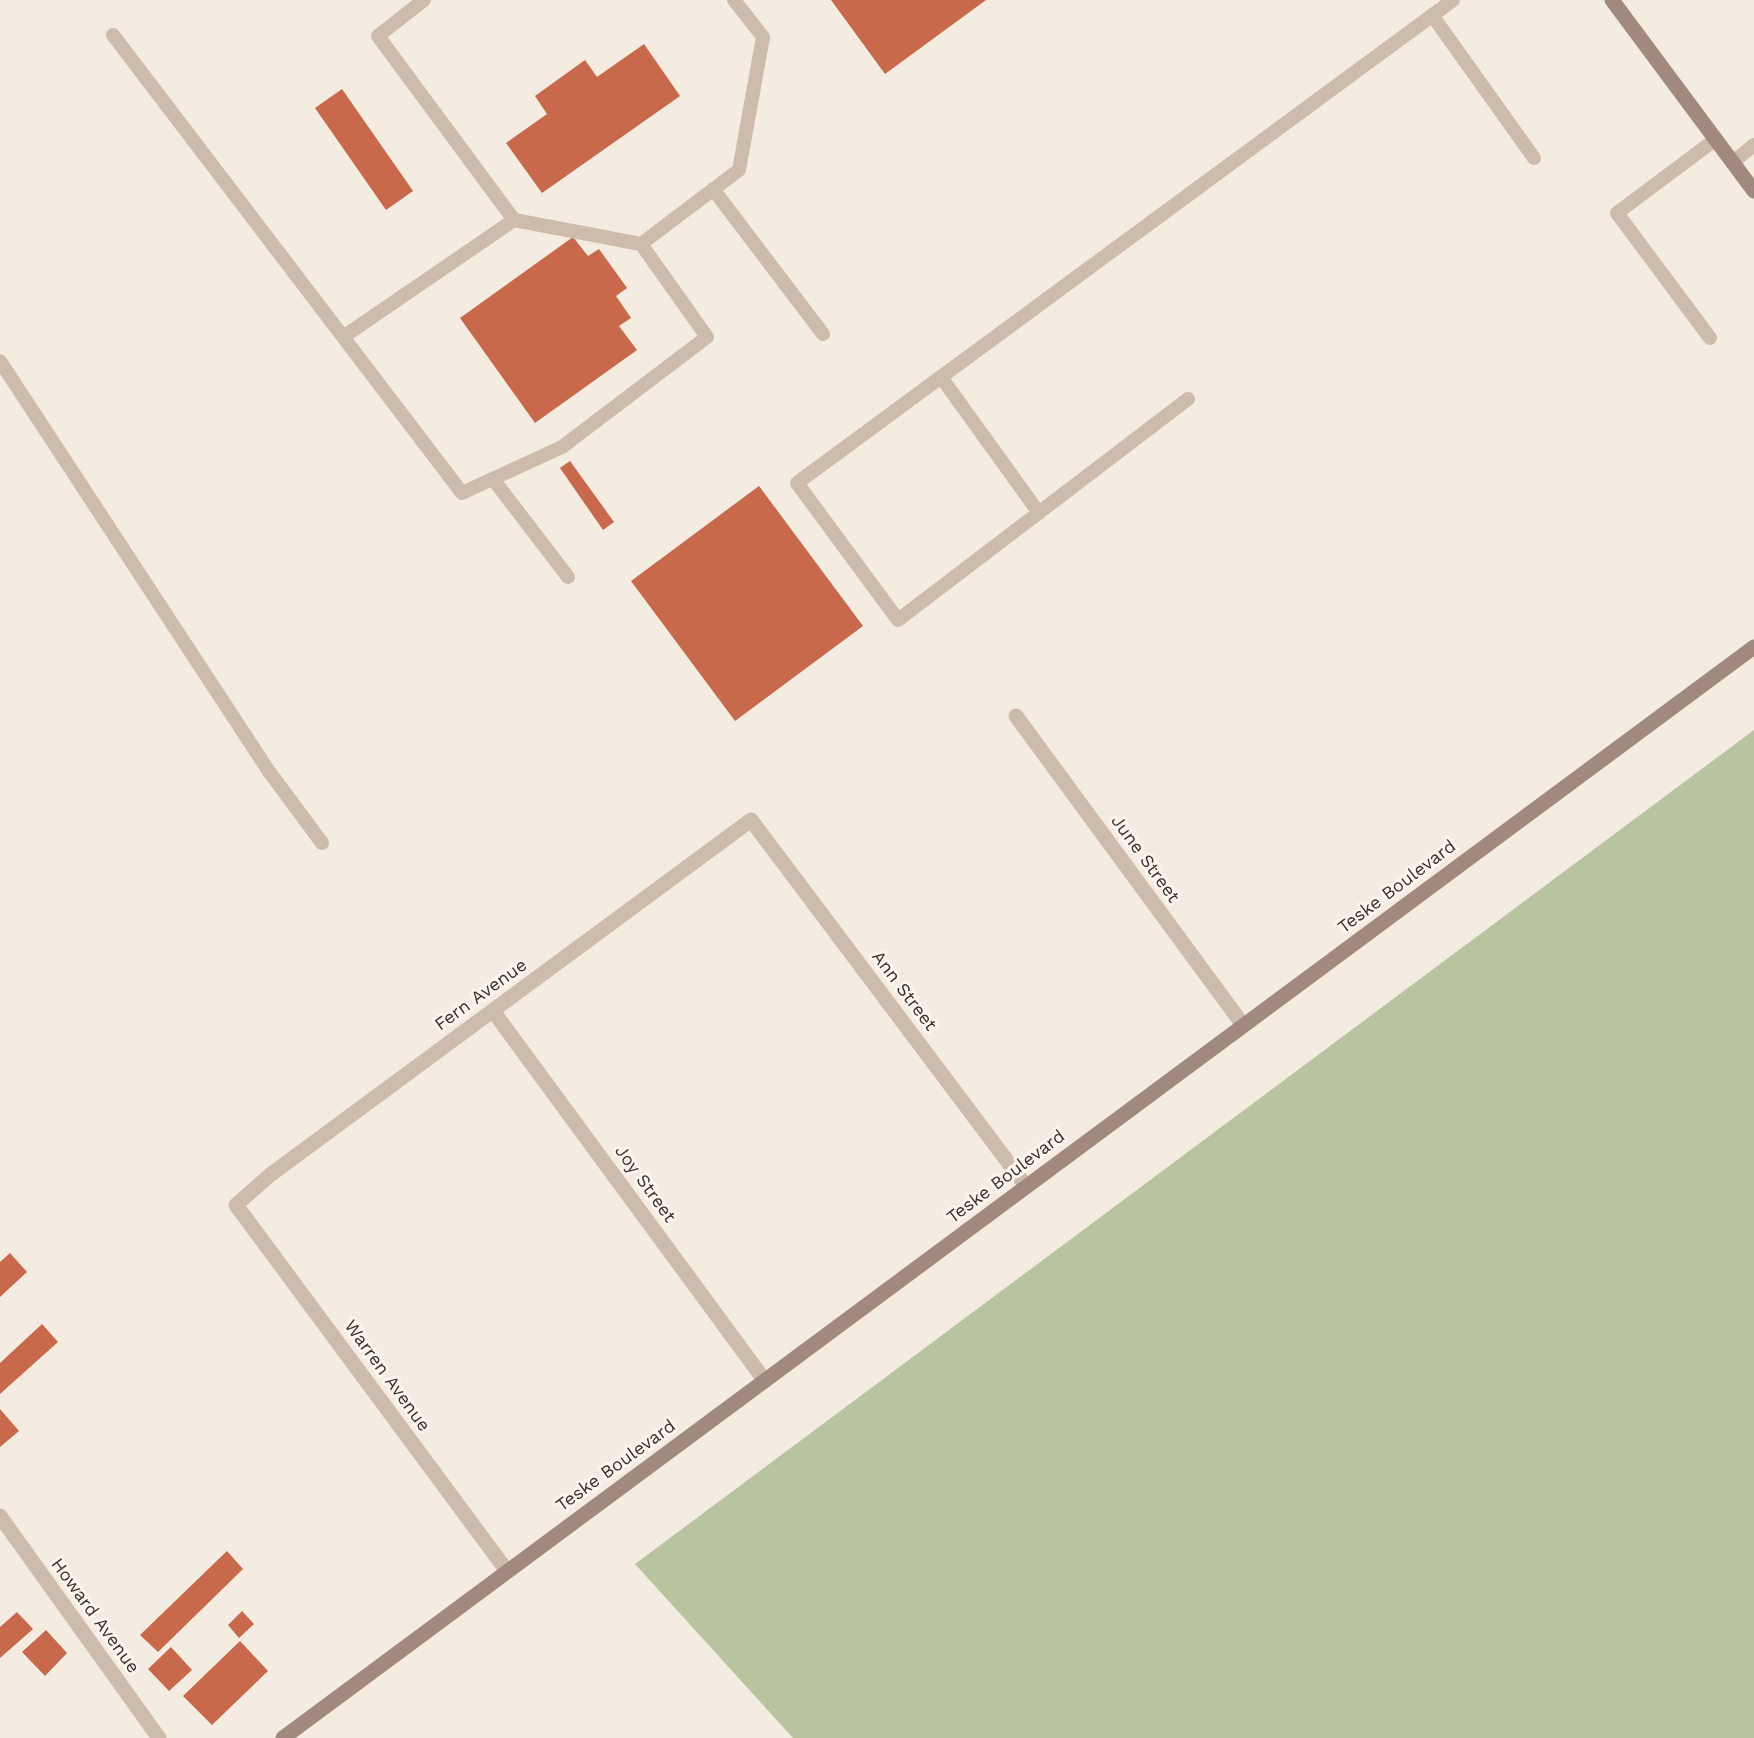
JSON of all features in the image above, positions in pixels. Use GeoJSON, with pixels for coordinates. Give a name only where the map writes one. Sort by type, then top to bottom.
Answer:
{"type":"FeatureCollection","features":[{"type":"Feature","properties":{"kind":"street"},"geometry":{"type":"LineString","coordinates":[[1612,0],[1754,191]]}},
{"type":"Feature","properties":{"kind":"street","name":"Teske Boulevard"},"geometry":{"type":"LineString","coordinates":[[283,1738],[1754,647]]}},
{"type":"Feature","properties":{"kind":"street","name":"June Street"},"geometry":{"type":"LineString","coordinates":[[1016,716],[1243,1025]]}},
{"type":"Feature","properties":{"kind":"street","name":"Fern Avenue"},"geometry":{"type":"LineString","coordinates":[[236,1204],[270,1175],[751,820]]}},
{"type":"Feature","properties":{"kind":"street","name":"Ann Street"},"geometry":{"type":"LineString","coordinates":[[751,820],[1026,1186]]}},
{"type":"Feature","properties":{"kind":"street","name":"Joy Street"},"geometry":{"type":"LineString","coordinates":[[493,1011],[765,1381]]}},
{"type":"Feature","properties":{"kind":"street","name":"Warren Avenue"},"geometry":{"type":"LineString","coordinates":[[236,1204],[507,1571]]}},
{"type":"Feature","properties":{"kind":"street","name":"Howard Avenue"},"geometry":{"type":"LineString","coordinates":[[0,1516],[159,1738]]}},
{"type":"Feature","properties":{"kind":"lane"},"geometry":{"type":"LineString","coordinates":[[113,35],[462,493],[562,447],[707,337],[641,244],[514,220],[378,36],[424,0]]}},
{"type":"Feature","properties":{"kind":"lane"},"geometry":{"type":"LineString","coordinates":[[641,244],[738,170],[763,37],[734,0]]}},
{"type":"Feature","properties":{"kind":"lane"},"geometry":{"type":"LineString","coordinates":[[1188,399],[898,620],[797,483],[1453,0]]}},
{"type":"Feature","properties":{"kind":"lane"},"geometry":{"type":"LineString","coordinates":[[1432,15],[1534,158]]}},
{"type":"Feature","properties":{"kind":"lane"},"geometry":{"type":"LineString","coordinates":[[1710,338],[1617,213],[1716,138]]}},
{"type":"Feature","properties":{"kind":"lane"},"geometry":{"type":"LineString","coordinates":[[1733,162],[1754,145]]}},
{"type":"Feature","properties":{"kind":"lane"},"geometry":{"type":"LineString","coordinates":[[713,189],[823,334]]}},
{"type":"Feature","properties":{"kind":"lane"},"geometry":{"type":"LineString","coordinates":[[343,337],[514,220]]}},
{"type":"Feature","properties":{"kind":"lane"},"geometry":{"type":"LineString","coordinates":[[0,361],[268,770],[322,843]]}},
{"type":"Feature","properties":{"kind":"lane"},"geometry":{"type":"LineString","coordinates":[[941,377],[1039,513]]}},
{"type":"Feature","properties":{"kind":"lane"},"geometry":{"type":"LineString","coordinates":[[493,479],[568,578]]}},
{"type":"Feature","properties":{"kind":"green space"},"geometry":{"type":"Polygon","coordinates":[[[1754,730],[1754,1738],[793,1738],[635,1564],[1754,730]]]}},
{"type":"Feature","properties":{"kind":"building"},"geometry":{"type":"Polygon","coordinates":[[[831,0],[986,0],[885,74],[831,0]]]}},
{"type":"Feature","properties":{"kind":"building"},"geometry":{"type":"Polygon","coordinates":[[[644,44],[680,96],[542,193],[506,143],[547,114],[535,96],[585,60],[597,77],[644,44]]]}},
{"type":"Feature","properties":{"kind":"building"},"geometry":{"type":"Polygon","coordinates":[[[342,89],[413,191],[386,210],[315,108],[342,89]]]}},
{"type":"Feature","properties":{"kind":"building"},"geometry":{"type":"Polygon","coordinates":[[[573,237],[588,256],[599,249],[627,288],[616,296],[631,318],[619,326],[637,350],[535,423],[460,318],[573,237]]]}},
{"type":"Feature","properties":{"kind":"building"},"geometry":{"type":"Polygon","coordinates":[[[570,461],[614,522],[603,530],[560,468],[570,461]]]}},
{"type":"Feature","properties":{"kind":"building"},"geometry":{"type":"Polygon","coordinates":[[[759,486],[863,626],[735,721],[631,581],[759,486]]]}},
{"type":"Feature","properties":{"kind":"building"},"geometry":{"type":"Polygon","coordinates":[[[10,1253],[27,1272],[0,1297],[0,1262],[10,1253]]]}},
{"type":"Feature","properties":{"kind":"building"},"geometry":{"type":"Polygon","coordinates":[[[42,1324],[58,1342],[0,1394],[0,1363],[42,1324]]]}},
{"type":"Feature","properties":{"kind":"building"},"geometry":{"type":"Polygon","coordinates":[[[0,1409],[19,1431],[0,1447],[0,1409]]]}},
{"type":"Feature","properties":{"kind":"building"},"geometry":{"type":"Polygon","coordinates":[[[227,1551],[243,1569],[158,1652],[140,1635],[227,1551]]]}},
{"type":"Feature","properties":{"kind":"building"},"geometry":{"type":"Polygon","coordinates":[[[242,1611],[254,1624],[239,1638],[228,1625],[242,1611]]]}},
{"type":"Feature","properties":{"kind":"building"},"geometry":{"type":"Polygon","coordinates":[[[17,1612],[33,1629],[0,1658],[0,1627],[17,1612]]]}},
{"type":"Feature","properties":{"kind":"building"},"geometry":{"type":"Polygon","coordinates":[[[46,1630],[67,1653],[45,1676],[22,1652],[46,1630]]]}},
{"type":"Feature","properties":{"kind":"building"},"geometry":{"type":"Polygon","coordinates":[[[240,1641],[268,1671],[212,1725],[183,1696],[240,1641]]]}},
{"type":"Feature","properties":{"kind":"building"},"geometry":{"type":"Polygon","coordinates":[[[171,1647],[192,1670],[169,1691],[148,1669],[171,1647]]]}}]}
